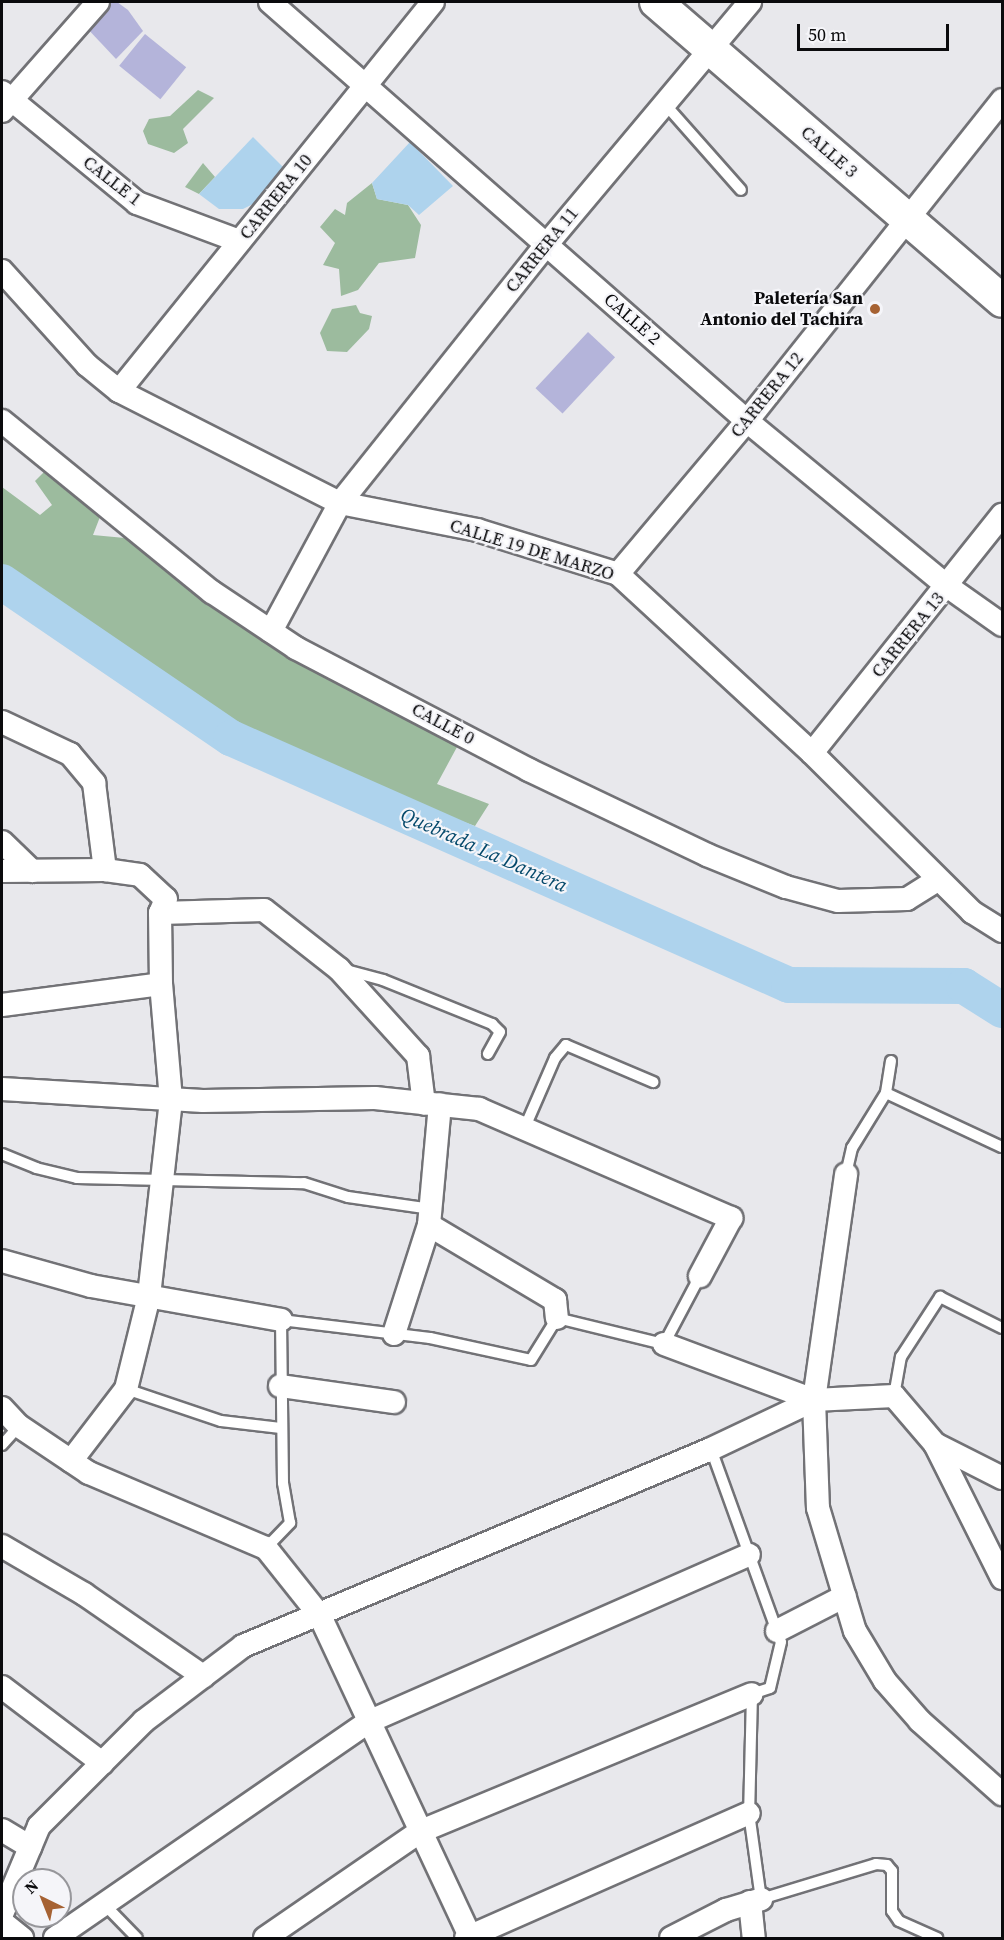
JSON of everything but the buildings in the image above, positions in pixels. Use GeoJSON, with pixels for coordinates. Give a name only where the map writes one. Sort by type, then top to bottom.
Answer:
{"type":"FeatureCollection","features":[{"type":"Feature","properties":{"kind":"street"},"geometry":{"type":"LineString","coordinates":[[5,101],[98,2]]}},
{"type":"Feature","properties":{"kind":"street","name":"CALLE 2"},"geometry":{"type":"LineString","coordinates":[[270,2],[747,421],[947,586],[1002,625]]}},
{"type":"Feature","properties":{"kind":"street","name":"CARRERA 10"},"geometry":{"type":"LineString","coordinates":[[119,391],[433,2]]}},
{"type":"Feature","properties":{"kind":"street","name":"CALLE 3"},"geometry":{"type":"LineString","coordinates":[[656,2],[1002,301]]}},
{"type":"Feature","properties":{"kind":"street","name":"CARRERA 11"},"geometry":{"type":"LineString","coordinates":[[271,631],[340,503],[547,244],[750,2]]}},
{"type":"Feature","properties":{"kind":"street","name":"CARRERA 12"},"geometry":{"type":"LineString","coordinates":[[618,574],[747,421],[1002,100]]}},
{"type":"Feature","properties":{"kind":"street","name":"CALLE 1"},"geometry":{"type":"LineString","coordinates":[[5,101],[137,203],[239,242]]}},
{"type":"Feature","properties":{"kind":"street","name":"CALLE 19 DE MARZO"},"geometry":{"type":"LineString","coordinates":[[2,270],[87,364],[119,391],[340,503],[477,530],[618,574],[812,753],[972,912],[1002,931]]}},
{"type":"Feature","properties":{"kind":"street","name":"CALLE 0"},"geometry":{"type":"LineString","coordinates":[[2,422],[202,584],[271,631],[530,770],[707,855],[786,887],[838,901],[907,899],[938,880]]}},
{"type":"Feature","properties":{"kind":"street","name":"CARRERA 13"},"geometry":{"type":"LineString","coordinates":[[812,753],[1002,515]]}},
{"type":"Feature","properties":{"kind":"street"},"geometry":{"type":"LineString","coordinates":[[2,722],[70,754],[94,783],[105,870]]}},
{"type":"Feature","properties":{"kind":"street"},"geometry":{"type":"LineString","coordinates":[[2,842],[32,871]]}},
{"type":"Feature","properties":{"kind":"street"},"geometry":{"type":"LineString","coordinates":[[2,871],[105,870],[140,874],[165,899],[160,914],[161,984],[171,1100],[149,1296],[126,1389],[71,1461]]}},
{"type":"Feature","properties":{"kind":"street"},"geometry":{"type":"LineString","coordinates":[[160,914],[264,910],[339,969],[418,1056],[432,1104],[430,1217],[394,1334]]}},
{"type":"Feature","properties":{"kind":"street"},"geometry":{"type":"LineString","coordinates":[[2,1005],[161,984]]}},
{"type":"Feature","properties":{"kind":"street"},"geometry":{"type":"LineString","coordinates":[[2,1089],[171,1100],[375,1098],[479,1109],[731,1218],[700,1276]]}},
{"type":"Feature","properties":{"kind":"street"},"geometry":{"type":"LineString","coordinates":[[846,1174],[814,1400],[819,1508],[855,1631],[885,1681],[920,1721],[1002,1794]]}},
{"type":"Feature","properties":{"kind":"street"},"geometry":{"type":"LineString","coordinates":[[430,1217],[555,1299],[557,1318]]}},
{"type":"Feature","properties":{"kind":"street"},"geometry":{"type":"LineString","coordinates":[[2,1261],[91,1286],[281,1320]]}},
{"type":"Feature","properties":{"kind":"street"},"geometry":{"type":"LineString","coordinates":[[664,1344],[814,1400]]}},
{"type":"Feature","properties":{"kind":"street"},"geometry":{"type":"LineString","coordinates":[[280,1386],[394,1402]]}},
{"type":"Feature","properties":{"kind":"street"},"geometry":{"type":"LineString","coordinates":[[2,1914],[39,1826],[144,1721],[243,1646],[320,1616],[711,1449],[814,1400],[894,1396],[935,1444],[1002,1578]]}},
{"type":"Feature","properties":{"kind":"street"},"geometry":{"type":"LineString","coordinates":[[2,1408],[19,1426],[89,1473],[266,1548],[320,1616],[469,1938],[749,1813]]}},
{"type":"Feature","properties":{"kind":"street"},"geometry":{"type":"LineString","coordinates":[[935,1444],[1002,1478]]}},
{"type":"Feature","properties":{"kind":"street"},"geometry":{"type":"LineString","coordinates":[[2,1546],[84,1594],[203,1676]]}},
{"type":"Feature","properties":{"kind":"street"},"geometry":{"type":"LineString","coordinates":[[55,1938],[368,1722],[749,1555]]}},
{"type":"Feature","properties":{"kind":"street"},"geometry":{"type":"LineString","coordinates":[[777,1631],[845,1596]]}},
{"type":"Feature","properties":{"kind":"street"},"geometry":{"type":"LineString","coordinates":[[2,1687],[102,1763]]}},
{"type":"Feature","properties":{"kind":"street"},"geometry":{"type":"LineString","coordinates":[[265,1938],[419,1832],[752,1694]]}},
{"type":"Feature","properties":{"kind":"street"},"geometry":{"type":"LineString","coordinates":[[2,1830],[30,1847]]}},
{"type":"Feature","properties":{"kind":"street"},"geometry":{"type":"LineString","coordinates":[[671,1938],[726,1910],[755,1901],[754,1938]]}},
{"type":"Feature","properties":{"kind":"street"},"geometry":{"type":"LineString","coordinates":[[2,1922],[22,1938]]}},
{"type":"Feature","properties":{"kind":"street"},"geometry":{"type":"LineString","coordinates":[[2,1927],[6,1938]]}},
{"type":"Feature","properties":{"kind":"lane"},"geometry":{"type":"LineString","coordinates":[[664,103],[741,190]]}},
{"type":"Feature","properties":{"kind":"lane"},"geometry":{"type":"LineString","coordinates":[[339,969],[383,980],[492,1024],[500,1032],[488,1054]]}},
{"type":"Feature","properties":{"kind":"lane"},"geometry":{"type":"LineString","coordinates":[[525,1127],[555,1058],[566,1045],[653,1082]]}},
{"type":"Feature","properties":{"kind":"lane"},"geometry":{"type":"LineString","coordinates":[[846,1174],[852,1148],[886,1093],[891,1061]]}},
{"type":"Feature","properties":{"kind":"lane"},"geometry":{"type":"LineString","coordinates":[[886,1093],[1002,1148]]}},
{"type":"Feature","properties":{"kind":"lane"},"geometry":{"type":"LineString","coordinates":[[2,1154],[36,1168],[77,1178],[304,1183],[348,1197],[430,1217]]}},
{"type":"Feature","properties":{"kind":"lane"},"geometry":{"type":"LineString","coordinates":[[266,1548],[290,1523],[283,1484],[280,1386],[281,1320],[394,1334],[531,1360],[557,1318],[664,1344],[700,1276]]}},
{"type":"Feature","properties":{"kind":"lane"},"geometry":{"type":"LineString","coordinates":[[894,1396],[901,1357],[940,1297],[1002,1328]]}},
{"type":"Feature","properties":{"kind":"lane"},"geometry":{"type":"LineString","coordinates":[[126,1389],[221,1421],[281,1428]]}},
{"type":"Feature","properties":{"kind":"lane"},"geometry":{"type":"LineString","coordinates":[[2,1445],[19,1426]]}},
{"type":"Feature","properties":{"kind":"lane"},"geometry":{"type":"LineString","coordinates":[[711,1449],[781,1642],[770,1688],[752,1694],[749,1813],[755,1901],[876,1864],[887,1865],[892,1871],[892,1911],[900,1921],[937,1938]]}},
{"type":"Feature","properties":{"kind":"lane"},"geometry":{"type":"LineString","coordinates":[[104,1904],[137,1938]]}},
{"type":"Feature","properties":{"kind":"green space"},"geometry":{"type":"Polygon","coordinates":[[[198,90],[214,98],[183,129],[188,143],[174,153],[148,144],[143,131],[149,119],[170,116],[198,90]]]}},
{"type":"Feature","properties":{"kind":"green space"},"geometry":{"type":"Polygon","coordinates":[[[203,163],[215,177],[199,194],[185,187],[203,163]]]}},
{"type":"Feature","properties":{"kind":"green space"},"geometry":{"type":"Polygon","coordinates":[[[372,183],[377,199],[408,205],[421,225],[415,258],[379,263],[358,290],[341,296],[339,269],[323,265],[335,243],[320,227],[335,209],[345,215],[347,203],[372,183]]]}},
{"type":"Feature","properties":{"kind":"green space"},"geometry":{"type":"Polygon","coordinates":[[[356,305],[360,313],[372,316],[369,329],[347,352],[327,351],[320,333],[332,309],[356,305]]]}},
{"type":"Feature","properties":{"kind":"green space"},"geometry":{"type":"Polygon","coordinates":[[[55,461],[105,504],[93,535],[146,540],[457,747],[437,784],[489,804],[475,826],[231,738],[2,582],[2,487],[40,515],[52,505],[35,481],[55,461]]]}},
{"type":"Feature","properties":{"kind":"water"},"geometry":{"type":"Polygon","coordinates":[[[253,137],[287,171],[261,200],[243,209],[219,209],[199,194],[253,137]]]}},
{"type":"Feature","properties":{"kind":"water"},"geometry":{"type":"Polygon","coordinates":[[[410,142],[453,186],[419,215],[408,205],[377,199],[372,183],[410,142]]]}},
{"type":"Feature","properties":{"kind":"waterway","name":"Quebrada La Dantera"},"geometry":{"type":"LineString","coordinates":[[2,582],[231,738],[789,985],[964,986],[1002,1010]]}},
{"type":"Feature","properties":{"kind":"place","name":"Paletería San Antonio del Tachira"},"geometry":{"type":"Point","coordinates":[875,309]}}]}
